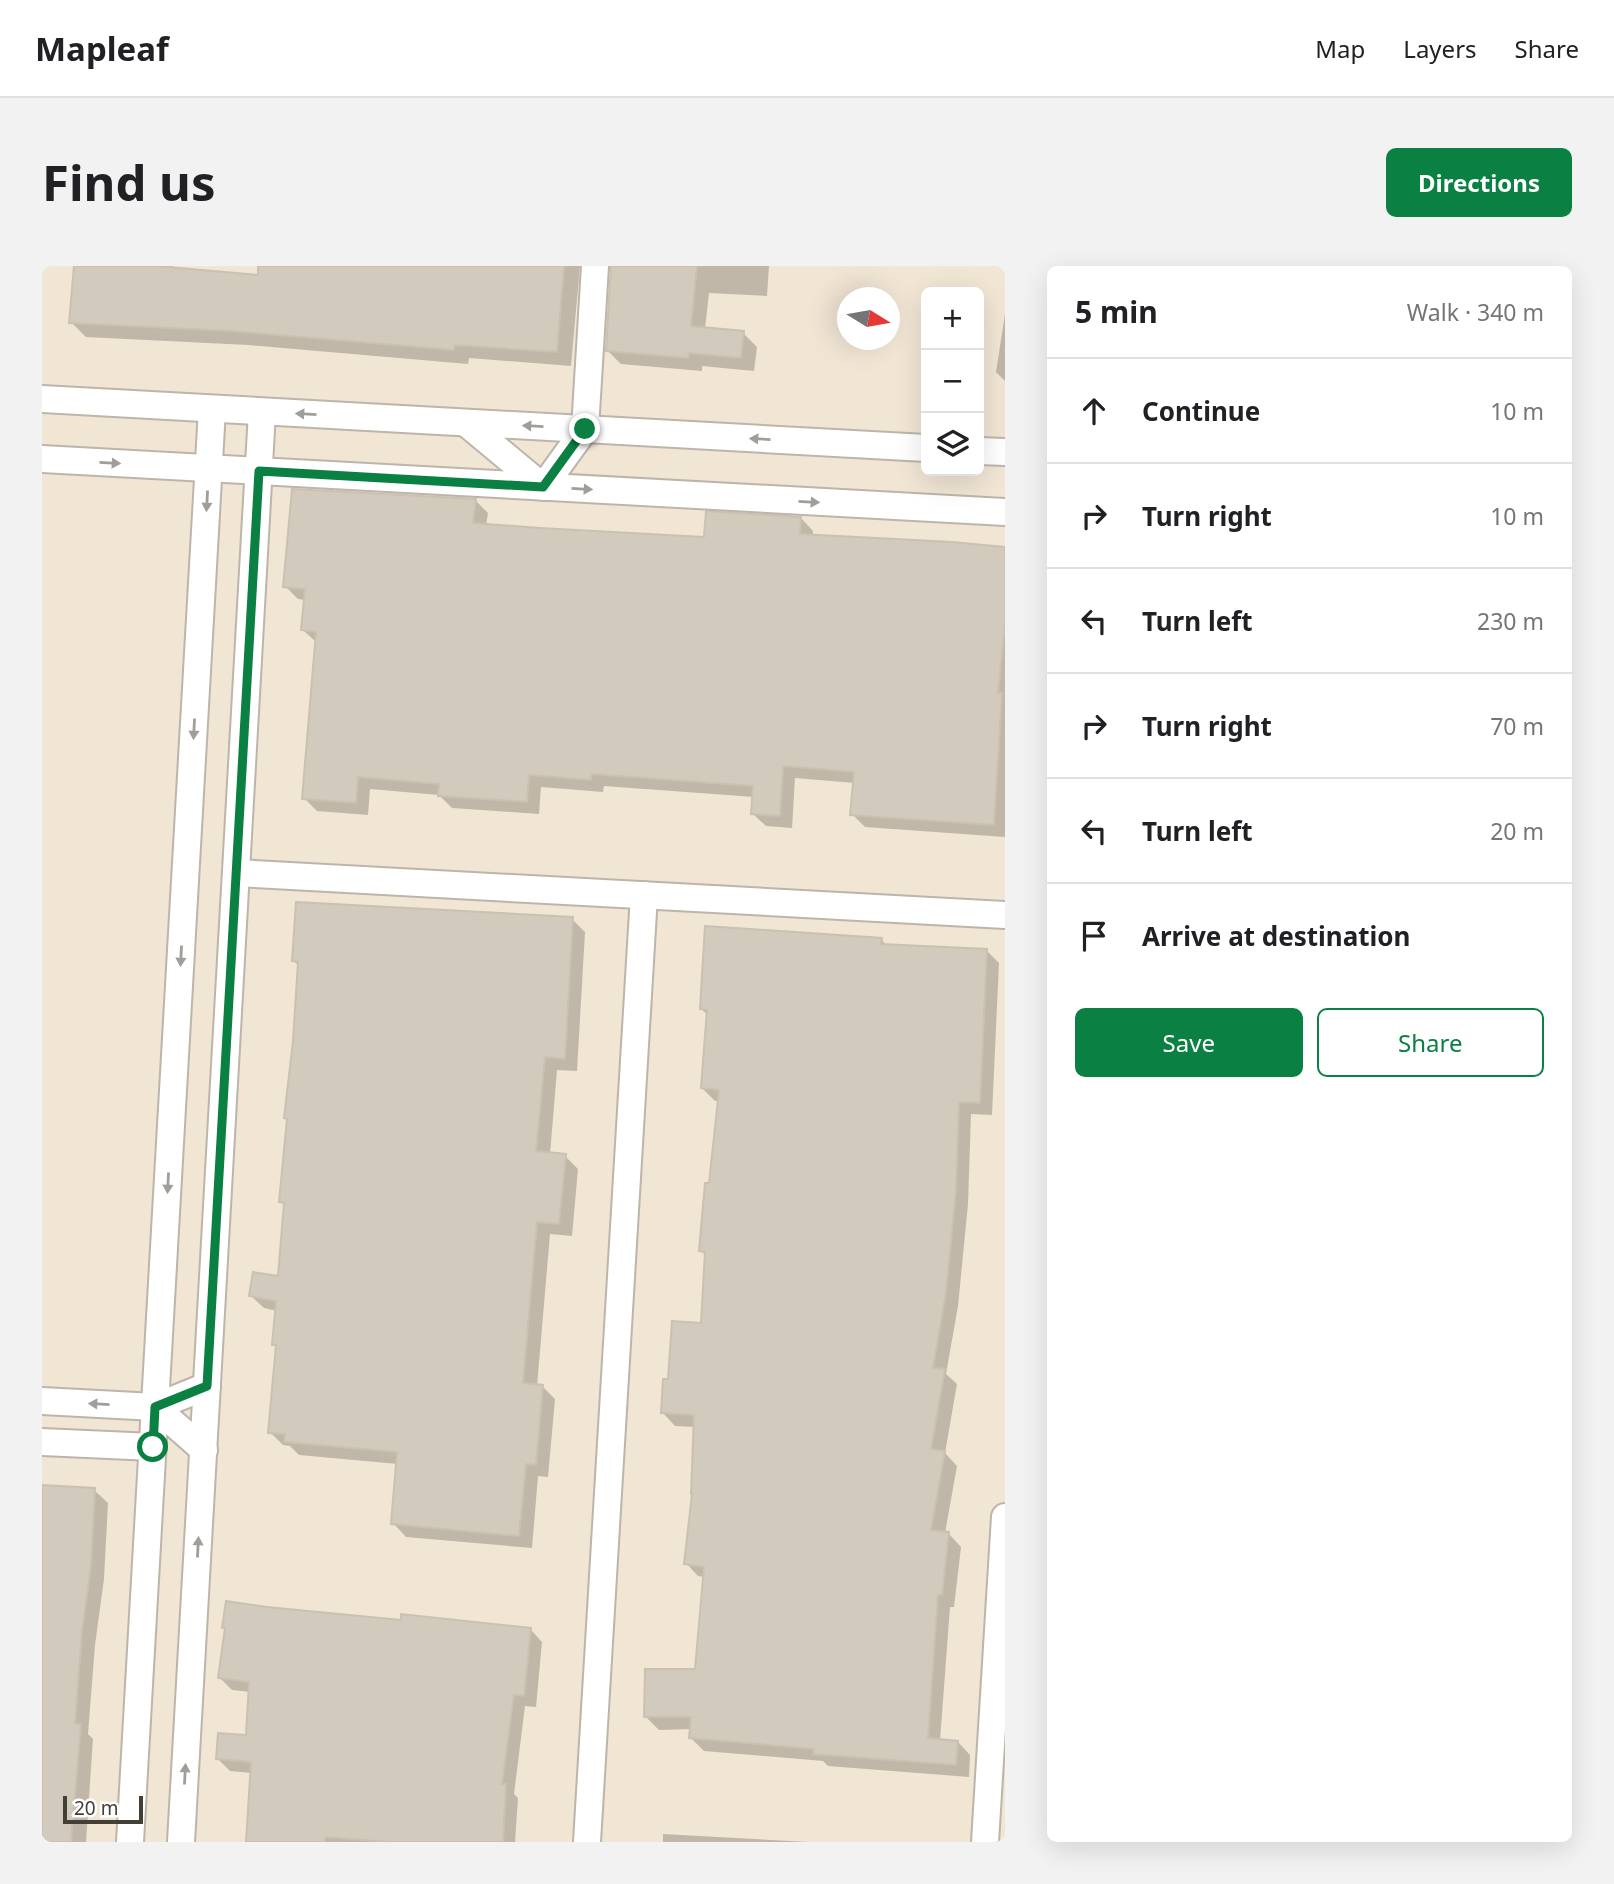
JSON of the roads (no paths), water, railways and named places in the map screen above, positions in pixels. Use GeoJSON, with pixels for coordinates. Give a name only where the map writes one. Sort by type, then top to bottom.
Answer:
{"type":"FeatureCollection","features":[{"type":"Feature","properties":{"kind":"street"},"geometry":{"type":"LineString","coordinates":[[543,487],[585,429],[594,266]]}},
{"type":"Feature","properties":{"kind":"street"},"geometry":{"type":"LineString","coordinates":[[42,400],[921,448]]}},
{"type":"Feature","properties":{"kind":"street"},"geometry":{"type":"LineString","coordinates":[[130,1842],[212,409]]}},
{"type":"Feature","properties":{"kind":"street"},"geometry":{"type":"LineString","coordinates":[[181,1842],[262,412]]}},
{"type":"Feature","properties":{"kind":"street"},"geometry":{"type":"LineString","coordinates":[[467,423],[543,487]]}},
{"type":"Feature","properties":{"kind":"street"},"geometry":{"type":"LineString","coordinates":[[984,451],[1005,452]]}},
{"type":"Feature","properties":{"kind":"street"},"geometry":{"type":"LineString","coordinates":[[42,459],[1005,512]]}},
{"type":"Feature","properties":{"kind":"street"},"geometry":{"type":"LineString","coordinates":[[236,873],[1005,915]]}},
{"type":"Feature","properties":{"kind":"street"},"geometry":{"type":"LineString","coordinates":[[587,1842],[644,895]]}},
{"type":"Feature","properties":{"kind":"street"},"geometry":{"type":"LineString","coordinates":[[42,1401],[155,1407],[207,1386]]}},
{"type":"Feature","properties":{"kind":"street"},"geometry":{"type":"LineString","coordinates":[[155,1407],[204,1450]]}},
{"type":"Feature","properties":{"kind":"street"},"geometry":{"type":"LineString","coordinates":[[42,1442],[153,1447]]}},
{"type":"Feature","properties":{"kind":"street"},"geometry":{"type":"LineString","coordinates":[[985,1842],[1005,1517]]}}]}
